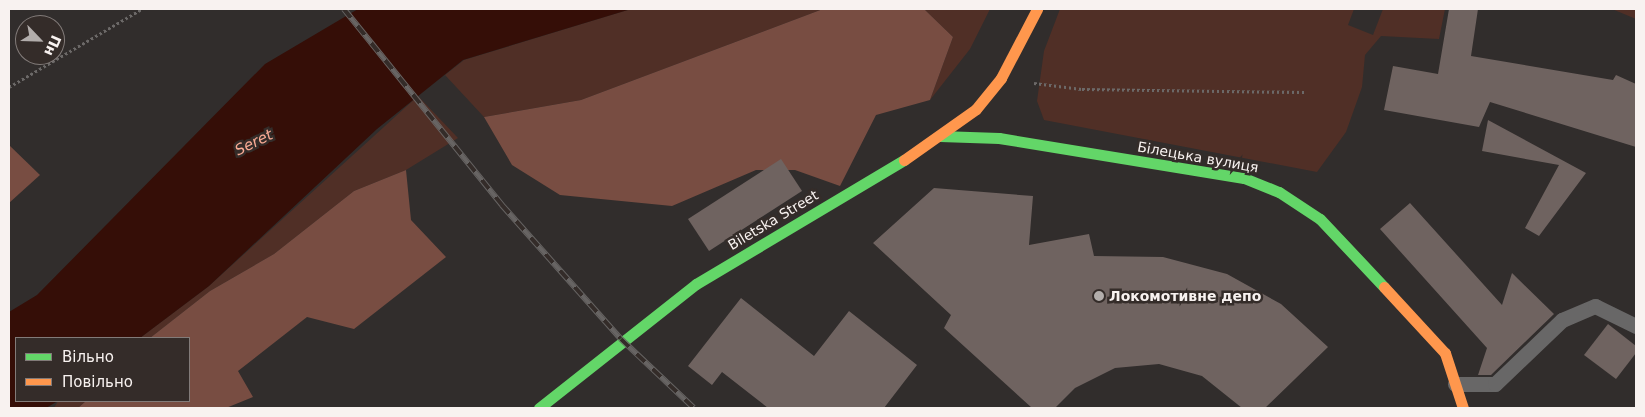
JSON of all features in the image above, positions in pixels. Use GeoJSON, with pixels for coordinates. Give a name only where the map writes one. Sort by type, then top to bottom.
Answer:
{"type":"FeatureCollection","features":[{"type":"Feature","properties":{"kind":"street","name":"Biletska Street"},"geometry":{"type":"LineString","coordinates":[[539,408],[621,339],[696,284],[940,136],[976,109],[1001,78],[1038,9]]}},
{"type":"Feature","properties":{"kind":"street","name":"Білецька вулиця"},"geometry":{"type":"LineString","coordinates":[[940,136],[999,138],[1234,177],[1279,192],[1320,219],[1445,353],[1463,408]]}},
{"type":"Feature","properties":{"kind":"lane"},"geometry":{"type":"LineString","coordinates":[[1455,384],[1494,384],[1562,320],[1595,306],[1636,326]]}},
{"type":"Feature","properties":{"kind":"path"},"geometry":{"type":"LineString","coordinates":[[9,87],[142,9]]}},
{"type":"Feature","properties":{"kind":"path"},"geometry":{"type":"LineString","coordinates":[[1001,78],[1082,89],[1305,92]]}},
{"type":"Feature","properties":{"kind":"shaded area"},"geometry":{"type":"Polygon","coordinates":[[[631,9],[823,9],[581,100],[484,117],[445,75],[464,60],[631,9]]]}},
{"type":"Feature","properties":{"kind":"shaded area"},"geometry":{"type":"Polygon","coordinates":[[[823,9],[924,9],[953,37],[930,100],[876,115],[840,186],[795,170],[756,170],[672,206],[560,195],[512,165],[484,117],[581,100],[823,9]]]}},
{"type":"Feature","properties":{"kind":"shaded area"},"geometry":{"type":"Polygon","coordinates":[[[924,9],[990,9],[970,49],[930,100],[953,37],[924,9]]]}},
{"type":"Feature","properties":{"kind":"shaded area"},"geometry":{"type":"Polygon","coordinates":[[[1060,9],[1354,9],[1348,25],[1373,35],[1383,9],[1445,9],[1439,39],[1381,36],[1365,55],[1362,87],[1346,132],[1317,172],[1044,120],[1037,101],[1044,51],[1060,9]]]}},
{"type":"Feature","properties":{"kind":"shaded area"},"geometry":{"type":"Polygon","coordinates":[[[1612,9],[1636,9],[1636,19],[1612,9]]]}},
{"type":"Feature","properties":{"kind":"shaded area"},"geometry":{"type":"Polygon","coordinates":[[[418,96],[458,138],[406,170],[354,191],[274,254],[210,291],[151,337],[141,337],[209,286],[418,96]]]}},
{"type":"Feature","properties":{"kind":"shaded area"},"geometry":{"type":"Polygon","coordinates":[[[9,145],[40,175],[9,203],[9,145]]]}},
{"type":"Feature","properties":{"kind":"shaded area"},"geometry":{"type":"Polygon","coordinates":[[[406,170],[411,220],[446,257],[354,329],[307,317],[238,371],[253,397],[226,408],[78,408],[85,402],[190,402],[190,337],[151,337],[210,291],[274,254],[354,191],[406,170]]]}},
{"type":"Feature","properties":{"kind":"shaded area"},"geometry":{"type":"Polygon","coordinates":[[[57,402],[85,402],[78,408],[54,408],[57,402]]]}},
{"type":"Feature","properties":{"kind":"water","name":"Seret"},"geometry":{"type":"Polygon","coordinates":[[[358,9],[631,9],[463,60],[377,129],[209,286],[141,337],[15,337],[15,402],[56,402],[46,408],[9,408],[9,312],[37,295],[265,64],[358,9]]]}},
{"type":"Feature","properties":{"kind":"building"},"geometry":{"type":"Polygon","coordinates":[[[1449,9],[1478,9],[1471,56],[1613,80],[1616,75],[1636,84],[1636,147],[1490,102],[1479,127],[1384,110],[1393,66],[1438,74],[1449,9]]]}},
{"type":"Feature","properties":{"kind":"building"},"geometry":{"type":"Polygon","coordinates":[[[1488,120],[1586,173],[1539,236],[1525,228],[1559,165],[1482,151],[1488,120]]]}},
{"type":"Feature","properties":{"kind":"building"},"geometry":{"type":"Polygon","coordinates":[[[781,159],[802,191],[709,251],[688,219],[781,159]]]}},
{"type":"Feature","properties":{"kind":"building","name":"Локомотивне депо"},"geometry":{"type":"Polygon","coordinates":[[[934,188],[1033,196],[1029,245],[1089,234],[1094,256],[1163,257],[1227,274],[1281,304],[1328,347],[1265,408],[1242,408],[1202,376],[1159,364],[1115,368],[1075,388],[1055,408],[1032,408],[944,328],[951,315],[873,243],[934,188]]]}},
{"type":"Feature","properties":{"kind":"building"},"geometry":{"type":"Polygon","coordinates":[[[1410,203],[1502,305],[1512,273],[1554,314],[1491,375],[1478,375],[1487,348],[1380,229],[1410,203]]]}},
{"type":"Feature","properties":{"kind":"building"},"geometry":{"type":"Polygon","coordinates":[[[741,298],[814,356],[849,311],[917,365],[884,408],[768,408],[722,372],[712,385],[688,366],[741,298]]]}},
{"type":"Feature","properties":{"kind":"building"},"geometry":{"type":"Polygon","coordinates":[[[1608,324],[1636,346],[1636,353],[1616,379],[1584,355],[1608,324]]]}},
{"type":"Feature","properties":{"kind":"railway"},"geometry":{"type":"LineString","coordinates":[[344,9],[502,205],[621,339],[694,408]]}},
{"type":"Feature","properties":{"kind":"traffic: fast"},"geometry":{"type":"LineString","coordinates":[[940,136],[999,138],[1244,178],[1279,192],[1320,219],[1384,287]]}},
{"type":"Feature","properties":{"kind":"traffic: fast"},"geometry":{"type":"LineString","coordinates":[[539,408],[696,284],[904,160]]}},
{"type":"Feature","properties":{"kind":"traffic: slow"},"geometry":{"type":"LineString","coordinates":[[904,160],[976,109],[1001,78],[1037,9]]}},
{"type":"Feature","properties":{"kind":"traffic: slow"},"geometry":{"type":"LineString","coordinates":[[1384,287],[1445,353],[1463,408]]}},
{"type":"Feature","properties":{"kind":"place","name":"Локомотивне депо"},"geometry":{"type":"Point","coordinates":[1099,296]}}]}
